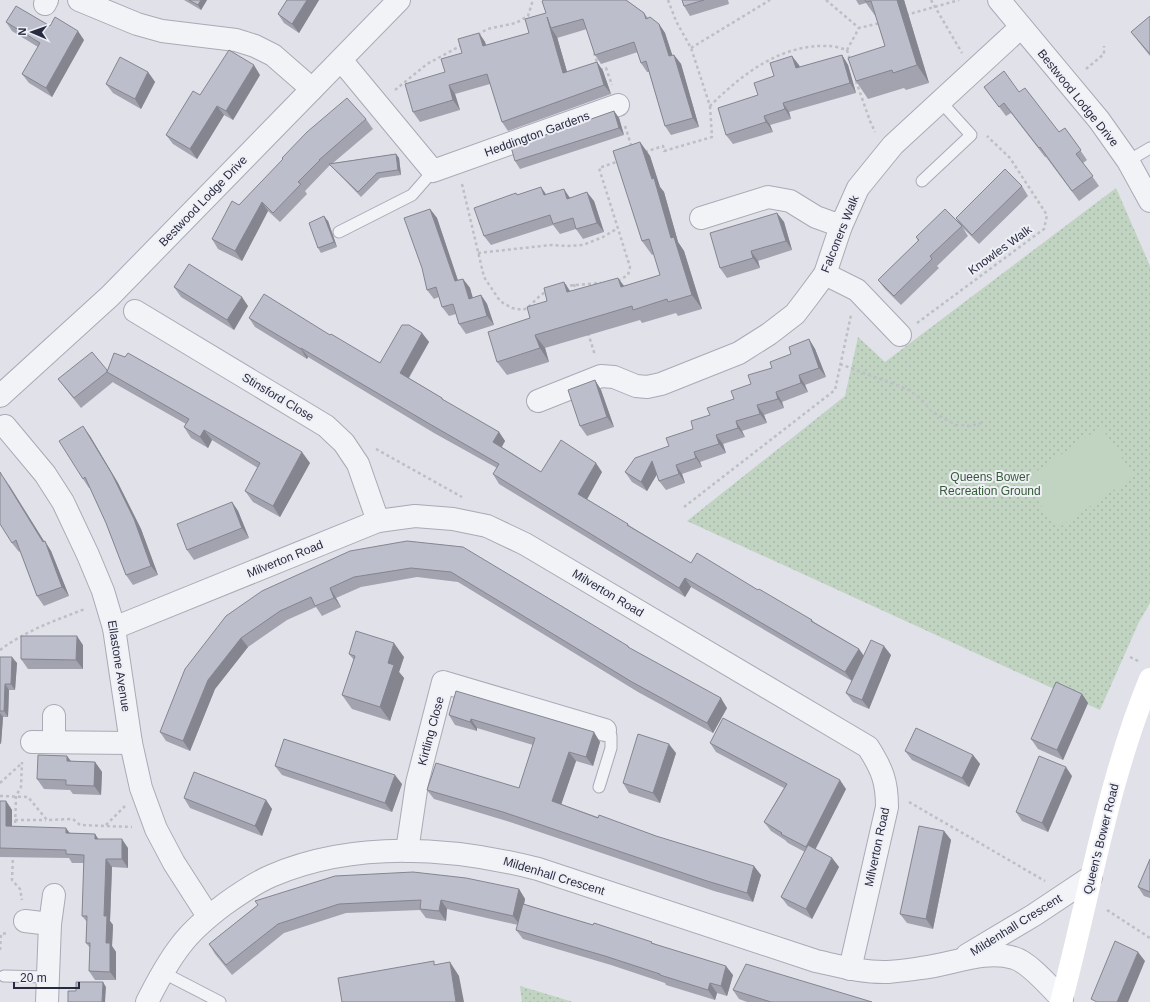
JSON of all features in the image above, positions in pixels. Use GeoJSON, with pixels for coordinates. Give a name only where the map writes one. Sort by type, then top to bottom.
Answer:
{"type":"FeatureCollection","features":[{"type":"Feature","properties":{"kind":"street"},"geometry":{"type":"LineString","coordinates":[[79,0],[137,24],[162,31],[236,40],[255,46],[273,55],[312,89]]}},
{"type":"Feature","properties":{"kind":"street","name":"Bestwood Lodge Drive"},"geometry":{"type":"LineString","coordinates":[[0,396],[110,296],[399,0]]}},
{"type":"Feature","properties":{"kind":"street","name":"Bestwood Lodge Drive"},"geometry":{"type":"LineString","coordinates":[[999,0],[1100,120],[1128,161],[1150,201]]}},
{"type":"Feature","properties":{"kind":"street","name":"Falconers Walk"},"geometry":{"type":"LineString","coordinates":[[601,376],[614,377],[636,386],[661,384],[740,353],[795,314],[825,274],[841,226],[858,188],[893,145],[1021,27]]}},
{"type":"Feature","properties":{"kind":"street"},"geometry":{"type":"LineString","coordinates":[[341,60],[432,171]]}},
{"type":"Feature","properties":{"kind":"street","name":"Heddington Gardens"},"geometry":{"type":"LineString","coordinates":[[432,171],[618,105]]}},
{"type":"Feature","properties":{"kind":"street"},"geometry":{"type":"LineString","coordinates":[[701,218],[768,197],[790,201],[816,217],[841,226]]}},
{"type":"Feature","properties":{"kind":"street"},"geometry":{"type":"LineString","coordinates":[[825,274],[857,290],[900,335]]}},
{"type":"Feature","properties":{"kind":"street","name":"Stinsford Close"},"geometry":{"type":"LineString","coordinates":[[135,311],[326,426],[344,443],[358,464],[378,521]]}},
{"type":"Feature","properties":{"kind":"street"},"geometry":{"type":"LineString","coordinates":[[538,401],[601,376]]}},
{"type":"Feature","properties":{"kind":"street","name":"Ellastone Avenue"},"geometry":{"type":"LineString","coordinates":[[5,426],[45,474],[63,502],[88,555],[106,601],[114,628],[131,743],[141,788],[156,829],[174,863],[208,916]]}},
{"type":"Feature","properties":{"kind":"street","name":"Milverton Road"},"geometry":{"type":"LineString","coordinates":[[114,628],[378,521],[415,516],[453,519],[487,526],[525,544],[868,747],[880,765],[887,789],[887,807],[850,969]]}},
{"type":"Feature","properties":{"kind":"street","name":"Queen's Bower Road"},"geometry":{"type":"LineString","coordinates":[[1062,1000],[1091,877],[1122,757],[1139,705],[1150,679]]}},
{"type":"Feature","properties":{"kind":"street","name":"Kirtling Close"},"geometry":{"type":"LineString","coordinates":[[407,851],[417,783],[443,682],[605,730]]}},
{"type":"Feature","properties":{"kind":"street"},"geometry":{"type":"LineString","coordinates":[[54,716],[54,742]]}},
{"type":"Feature","properties":{"kind":"street"},"geometry":{"type":"LineString","coordinates":[[32,742],[131,743]]}},
{"type":"Feature","properties":{"kind":"street","name":"Mildenhall Crescent"},"geometry":{"type":"LineString","coordinates":[[147,1002],[162,972],[181,944],[208,916],[238,894],[270,876],[300,865],[338,856],[374,852],[407,851],[472,855],[504,860],[538,869],[816,961],[850,969],[887,972],[923,968],[961,959],[997,955],[1014,958],[1024,962],[1062,1000]]}},
{"type":"Feature","properties":{"kind":"street","name":"Mildenhall Crescent"},"geometry":{"type":"LineString","coordinates":[[961,959],[1034,915],[1091,877]]}},
{"type":"Feature","properties":{"kind":"street"},"geometry":{"type":"LineString","coordinates":[[47,1002],[50,924],[54,895]]}},
{"type":"Feature","properties":{"kind":"street"},"geometry":{"type":"LineString","coordinates":[[25,921],[50,924]]}},
{"type":"Feature","properties":{"kind":"lane"},"geometry":{"type":"LineString","coordinates":[[922,181],[971,135],[940,101]]}},
{"type":"Feature","properties":{"kind":"lane"},"geometry":{"type":"LineString","coordinates":[[1128,161],[1150,148]]}},
{"type":"Feature","properties":{"kind":"lane"},"geometry":{"type":"LineString","coordinates":[[339,232],[412,195],[432,171]]}},
{"type":"Feature","properties":{"kind":"lane"},"geometry":{"type":"LineString","coordinates":[[599,787],[611,748],[611,736],[605,730]]}},
{"type":"Feature","properties":{"kind":"lane"},"geometry":{"type":"LineString","coordinates":[[162,972],[220,1002]]}},
{"type":"Feature","properties":{"kind":"lane"},"geometry":{"type":"LineString","coordinates":[[4,976],[47,977]]}},
{"type":"Feature","properties":{"kind":"path"},"geometry":{"type":"LineString","coordinates":[[476,37],[487,29],[516,23],[528,16],[532,3],[531,0]]}},
{"type":"Feature","properties":{"kind":"path"},"geometry":{"type":"LineString","coordinates":[[641,153],[663,146],[664,151],[712,137],[710,106],[691,48],[676,21],[668,0]]}},
{"type":"Feature","properties":{"kind":"path"},"geometry":{"type":"LineString","coordinates":[[691,48],[770,0]]}},
{"type":"Feature","properties":{"kind":"path"},"geometry":{"type":"LineString","coordinates":[[826,0],[859,28]]}},
{"type":"Feature","properties":{"kind":"path"},"geometry":{"type":"LineString","coordinates":[[931,0],[973,71]]}},
{"type":"Feature","properties":{"kind":"path"},"geometry":{"type":"LineString","coordinates":[[905,16],[959,0]]}},
{"type":"Feature","properties":{"kind":"path"},"geometry":{"type":"LineString","coordinates":[[846,50],[859,28],[882,22]]}},
{"type":"Feature","properties":{"kind":"path"},"geometry":{"type":"LineString","coordinates":[[377,104],[427,64],[464,44]]}},
{"type":"Feature","properties":{"kind":"path"},"geometry":{"type":"LineString","coordinates":[[710,106],[734,83],[752,70],[776,56],[799,49],[816,47],[829,46],[846,50]]}},
{"type":"Feature","properties":{"kind":"path"},"geometry":{"type":"LineString","coordinates":[[1067,82],[1104,54],[1104,46]]}},
{"type":"Feature","properties":{"kind":"path"},"geometry":{"type":"LineString","coordinates":[[593,49],[600,70],[606,68],[632,148]]}},
{"type":"Feature","properties":{"kind":"path"},"geometry":{"type":"LineString","coordinates":[[846,50],[851,62]]}},
{"type":"Feature","properties":{"kind":"path"},"geometry":{"type":"LineString","coordinates":[[855,75],[870,121]]}},
{"type":"Feature","properties":{"kind":"path","name":"Knowles Walk"},"geometry":{"type":"LineString","coordinates":[[900,335],[1044,229],[1047,215],[1010,158]]}},
{"type":"Feature","properties":{"kind":"path"},"geometry":{"type":"LineString","coordinates":[[610,282],[618,281],[628,275],[630,267],[599,168],[620,160]]}},
{"type":"Feature","properties":{"kind":"path"},"geometry":{"type":"LineString","coordinates":[[456,162],[484,277],[500,301],[512,308],[523,310],[530,307],[541,295],[552,290]]}},
{"type":"Feature","properties":{"kind":"path"},"geometry":{"type":"LineString","coordinates":[[478,253],[551,245],[583,245],[603,238],[618,228]]}},
{"type":"Feature","properties":{"kind":"path"},"geometry":{"type":"LineString","coordinates":[[563,286],[603,283]]}},
{"type":"Feature","properties":{"kind":"path"},"geometry":{"type":"LineString","coordinates":[[574,284],[578,300]]}},
{"type":"Feature","properties":{"kind":"path"},"geometry":{"type":"LineString","coordinates":[[684,507],[835,390],[857,290]]}},
{"type":"Feature","properties":{"kind":"path"},"geometry":{"type":"LineString","coordinates":[[587,330],[601,376]]}},
{"type":"Feature","properties":{"kind":"path"},"geometry":{"type":"LineString","coordinates":[[840,364],[907,389],[920,399],[931,411],[956,425],[969,426],[982,424]]}},
{"type":"Feature","properties":{"kind":"path"},"geometry":{"type":"LineString","coordinates":[[376,448],[465,499]]}},
{"type":"Feature","properties":{"kind":"path"},"geometry":{"type":"LineString","coordinates":[[0,650],[26,634],[55,620],[106,601]]}},
{"type":"Feature","properties":{"kind":"path"},"geometry":{"type":"LineString","coordinates":[[0,783],[22,763]]}},
{"type":"Feature","properties":{"kind":"path"},"geometry":{"type":"LineString","coordinates":[[14,835],[16,796],[21,787],[22,776]]}},
{"type":"Feature","properties":{"kind":"path"},"geometry":{"type":"LineString","coordinates":[[887,789],[1066,894]]}},
{"type":"Feature","properties":{"kind":"path"},"geometry":{"type":"LineString","coordinates":[[0,796],[28,797],[47,820]]}},
{"type":"Feature","properties":{"kind":"path"},"geometry":{"type":"LineString","coordinates":[[15,820],[73,819],[80,825],[156,829]]}},
{"type":"Feature","properties":{"kind":"path"},"geometry":{"type":"LineString","coordinates":[[14,850],[12,880],[20,889],[25,921]]}},
{"type":"Feature","properties":{"kind":"path"},"geometry":{"type":"LineString","coordinates":[[1125,922],[1150,938]]}},
{"type":"Feature","properties":{"kind":"green space","name":"Queens Bower Recreation Ground"},"geometry":{"type":"Polygon","coordinates":[[[1116,188],[1150,266],[1150,603],[1139,622],[1100,710],[687,521],[845,396],[858,337],[885,362],[1116,188]]]}},
{"type":"Feature","properties":{"kind":"green space"},"geometry":{"type":"Polygon","coordinates":[[[1101,427],[1134,476],[1057,529],[1024,480],[1101,427]]]}},
{"type":"Feature","properties":{"kind":"green space"},"geometry":{"type":"Polygon","coordinates":[[[520,986],[573,1002],[522,1002],[520,986]]]}},
{"type":"Feature","properties":{"kind":"building"},"geometry":{"type":"Polygon","coordinates":[[[189,0],[201,0],[198,5],[189,0]]]}},
{"type":"Feature","properties":{"kind":"building"},"geometry":{"type":"Polygon","coordinates":[[[287,0],[307,0],[292,24],[278,14],[287,0]]]}},
{"type":"Feature","properties":{"kind":"building"},"geometry":{"type":"Polygon","coordinates":[[[626,0],[644,13],[646,19],[650,17],[659,24],[669,56],[674,55],[693,118],[665,126],[646,61],[641,63],[634,42],[595,55],[583,19],[551,28],[547,17],[563,73],[597,62],[604,85],[502,122],[487,74],[449,85],[453,100],[413,112],[405,84],[445,72],[441,59],[462,53],[458,39],[479,33],[483,46],[529,33],[525,19],[546,13],[542,1],[626,0]]]}},
{"type":"Feature","properties":{"kind":"building"},"geometry":{"type":"Polygon","coordinates":[[[682,0],[704,0],[684,6],[682,0]]]}},
{"type":"Feature","properties":{"kind":"building"},"geometry":{"type":"Polygon","coordinates":[[[865,0],[897,0],[917,65],[893,73],[892,70],[856,81],[848,58],[885,46],[871,1],[866,2],[865,0]]]}},
{"type":"Feature","properties":{"kind":"building"},"geometry":{"type":"Polygon","coordinates":[[[16,6],[50,26],[55,17],[78,31],[46,88],[22,74],[40,43],[6,22],[16,6]]]}},
{"type":"Feature","properties":{"kind":"building"},"geometry":{"type":"Polygon","coordinates":[[[1150,16],[1150,54],[1131,32],[1150,16]]]}},
{"type":"Feature","properties":{"kind":"building"},"geometry":{"type":"Polygon","coordinates":[[[229,50],[254,65],[226,111],[217,106],[190,149],[166,135],[193,91],[200,95],[229,50]]]}},
{"type":"Feature","properties":{"kind":"building"},"geometry":{"type":"Polygon","coordinates":[[[842,55],[850,83],[783,103],[785,109],[764,116],[766,122],[726,135],[718,108],[758,95],[754,83],[774,76],[770,63],[792,56],[796,68],[842,55]]]}},
{"type":"Feature","properties":{"kind":"building"},"geometry":{"type":"Polygon","coordinates":[[[120,57],[148,72],[135,99],[106,84],[120,57]]]}},
{"type":"Feature","properties":{"kind":"building"},"geometry":{"type":"Polygon","coordinates":[[[1004,71],[1019,92],[1025,88],[1059,132],[1065,128],[1081,150],[1076,154],[1093,176],[1072,191],[1040,147],[1039,148],[1004,103],[999,107],[984,87],[1004,71]]]}},
{"type":"Feature","properties":{"kind":"building"},"geometry":{"type":"Polygon","coordinates":[[[347,98],[366,119],[319,160],[298,182],[301,184],[273,213],[262,202],[235,251],[212,239],[232,201],[239,205],[307,132],[347,98]]]}},
{"type":"Feature","properties":{"kind":"building"},"geometry":{"type":"Polygon","coordinates":[[[614,111],[619,128],[515,161],[511,147],[614,111]]]}},
{"type":"Feature","properties":{"kind":"building"},"geometry":{"type":"Polygon","coordinates":[[[640,142],[652,179],[654,178],[671,238],[674,237],[692,295],[668,302],[667,299],[633,310],[632,306],[535,335],[540,348],[497,362],[488,332],[530,318],[527,307],[547,301],[544,288],[564,282],[567,292],[618,278],[621,287],[660,275],[649,239],[642,241],[613,151],[640,142]]]}},
{"type":"Feature","properties":{"kind":"building"},"geometry":{"type":"Polygon","coordinates":[[[396,154],[398,170],[377,173],[358,192],[329,164],[396,154]]]}},
{"type":"Feature","properties":{"kind":"building"},"geometry":{"type":"Polygon","coordinates":[[[1005,169],[1022,186],[972,235],[956,218],[1005,169]]]}},
{"type":"Feature","properties":{"kind":"building"},"geometry":{"type":"Polygon","coordinates":[[[541,187],[544,195],[564,189],[567,199],[587,192],[597,223],[576,229],[573,218],[553,224],[550,215],[484,236],[474,208],[516,193],[517,195],[541,187]]]}},
{"type":"Feature","properties":{"kind":"building"},"geometry":{"type":"Polygon","coordinates":[[[430,209],[455,281],[463,279],[469,299],[481,295],[487,316],[459,324],[453,304],[442,307],[436,287],[427,290],[422,268],[404,218],[430,209]]]}},
{"type":"Feature","properties":{"kind":"building"},"geometry":{"type":"Polygon","coordinates":[[[945,209],[962,226],[930,256],[932,259],[894,296],[878,280],[919,240],[916,237],[945,209]]]}},
{"type":"Feature","properties":{"kind":"building"},"geometry":{"type":"Polygon","coordinates":[[[777,213],[786,241],[751,251],[753,258],[720,268],[710,233],[777,213]]]}},
{"type":"Feature","properties":{"kind":"building"},"geometry":{"type":"Polygon","coordinates":[[[324,216],[334,242],[318,248],[309,223],[324,216]]]}},
{"type":"Feature","properties":{"kind":"building"},"geometry":{"type":"Polygon","coordinates":[[[189,264],[242,297],[227,320],[174,287],[189,264]]]}},
{"type":"Feature","properties":{"kind":"building"},"geometry":{"type":"Polygon","coordinates":[[[264,294],[330,335],[331,334],[380,363],[402,325],[409,325],[422,333],[400,373],[499,432],[493,442],[541,472],[561,440],[596,463],[578,494],[691,563],[697,553],[859,649],[845,672],[685,578],[679,588],[493,474],[499,464],[249,318],[264,294]]]}},
{"type":"Feature","properties":{"kind":"building"},"geometry":{"type":"Polygon","coordinates":[[[809,339],[819,368],[799,375],[801,383],[776,392],[778,399],[757,405],[760,414],[736,421],[738,428],[716,435],[719,444],[694,452],[696,458],[676,465],[679,474],[659,481],[652,461],[641,482],[625,472],[635,458],[669,446],[666,438],[693,429],[691,421],[710,415],[707,408],[734,399],[731,391],[751,384],[748,375],[772,368],[770,362],[791,354],[789,347],[809,339]]]}},
{"type":"Feature","properties":{"kind":"building"},"geometry":{"type":"Polygon","coordinates":[[[92,352],[107,372],[74,398],[58,379],[92,352]]]}},
{"type":"Feature","properties":{"kind":"building"},"geometry":{"type":"Polygon","coordinates":[[[114,353],[125,357],[128,353],[302,452],[273,506],[245,491],[260,463],[204,430],[200,437],[184,427],[189,419],[107,372],[114,353]]]}},
{"type":"Feature","properties":{"kind":"building"},"geometry":{"type":"Polygon","coordinates":[[[595,380],[607,417],[580,426],[568,390],[595,380]]]}},
{"type":"Feature","properties":{"kind":"building"},"geometry":{"type":"Polygon","coordinates":[[[83,426],[112,474],[134,519],[151,566],[126,575],[106,523],[85,477],[83,479],[59,441],[83,426]]]}},
{"type":"Feature","properties":{"kind":"building"},"geometry":{"type":"Polygon","coordinates":[[[0,472],[43,542],[45,541],[62,587],[37,596],[16,540],[12,543],[0,524],[0,472]]]}},
{"type":"Feature","properties":{"kind":"building"},"geometry":{"type":"Polygon","coordinates":[[[232,502],[242,528],[187,550],[177,524],[232,502]]]}},
{"type":"Feature","properties":{"kind":"building"},"geometry":{"type":"Polygon","coordinates":[[[407,541],[463,547],[628,647],[721,698],[707,723],[632,682],[451,572],[411,568],[354,577],[330,588],[334,598],[315,606],[311,597],[280,611],[241,638],[208,680],[183,741],[160,732],[185,669],[226,616],[262,591],[350,551],[407,541]]]}},
{"type":"Feature","properties":{"kind":"building"},"geometry":{"type":"Polygon","coordinates":[[[356,631],[394,643],[388,663],[394,665],[380,707],[342,695],[355,656],[349,654],[356,631]]]}},
{"type":"Feature","properties":{"kind":"building"},"geometry":{"type":"Polygon","coordinates":[[[21,636],[77,636],[76,660],[21,659],[21,636]]]}},
{"type":"Feature","properties":{"kind":"building"},"geometry":{"type":"Polygon","coordinates":[[[871,640],[884,646],[862,700],[846,693],[871,640]]]}},
{"type":"Feature","properties":{"kind":"building"},"geometry":{"type":"Polygon","coordinates":[[[0,657],[12,657],[11,684],[5,684],[4,711],[0,711],[0,657]]]}},
{"type":"Feature","properties":{"kind":"building"},"geometry":{"type":"Polygon","coordinates":[[[1056,682],[1082,694],[1057,750],[1031,739],[1056,682]]]}},
{"type":"Feature","properties":{"kind":"building"},"geometry":{"type":"Polygon","coordinates":[[[456,691],[594,732],[586,757],[569,752],[552,801],[598,818],[599,815],[656,836],[754,866],[747,893],[707,881],[503,812],[427,790],[436,763],[519,788],[535,738],[471,719],[470,722],[449,715],[456,691]]]}},
{"type":"Feature","properties":{"kind":"building"},"geometry":{"type":"Polygon","coordinates":[[[723,718],[840,780],[806,847],[781,834],[782,833],[764,822],[787,784],[710,743],[723,718]]]}},
{"type":"Feature","properties":{"kind":"building"},"geometry":{"type":"Polygon","coordinates":[[[916,728],[973,755],[962,778],[905,751],[916,728]]]}},
{"type":"Feature","properties":{"kind":"building"},"geometry":{"type":"Polygon","coordinates":[[[638,734],[669,744],[653,793],[623,783],[638,734]]]}},
{"type":"Feature","properties":{"kind":"building"},"geometry":{"type":"Polygon","coordinates":[[[284,739],[395,775],[385,803],[275,766],[284,739]]]}},
{"type":"Feature","properties":{"kind":"building"},"geometry":{"type":"Polygon","coordinates":[[[38,755],[67,756],[67,761],[95,762],[94,786],[66,785],[66,780],[37,779],[38,755]]]}},
{"type":"Feature","properties":{"kind":"building"},"geometry":{"type":"Polygon","coordinates":[[[1039,756],[1066,767],[1042,823],[1016,812],[1039,756]]]}},
{"type":"Feature","properties":{"kind":"building"},"geometry":{"type":"Polygon","coordinates":[[[194,772],[266,800],[255,826],[184,798],[194,772]]]}},
{"type":"Feature","properties":{"kind":"building"},"geometry":{"type":"Polygon","coordinates":[[[0,801],[6,801],[6,826],[66,828],[66,833],[95,834],[95,839],[122,839],[122,859],[106,859],[104,916],[107,916],[106,943],[110,943],[110,972],[89,971],[90,943],[86,943],[87,916],[82,916],[84,855],[66,854],[66,850],[0,848],[0,801]]]}},
{"type":"Feature","properties":{"kind":"building"},"geometry":{"type":"Polygon","coordinates":[[[919,826],[944,831],[926,919],[900,914],[919,826]]]}},
{"type":"Feature","properties":{"kind":"building"},"geometry":{"type":"Polygon","coordinates":[[[808,845],[832,858],[806,909],[781,897],[808,845]]]}},
{"type":"Feature","properties":{"kind":"building"},"geometry":{"type":"Polygon","coordinates":[[[1150,859],[1150,892],[1138,887],[1150,859]]]}},
{"type":"Feature","properties":{"kind":"building"},"geometry":{"type":"Polygon","coordinates":[[[413,872],[466,878],[519,889],[513,916],[441,900],[439,911],[420,909],[421,900],[339,904],[278,924],[226,965],[209,944],[258,905],[255,901],[335,876],[413,872]]]}},
{"type":"Feature","properties":{"kind":"building"},"geometry":{"type":"Polygon","coordinates":[[[523,904],[593,925],[594,923],[652,942],[651,943],[726,966],[721,986],[710,983],[708,990],[605,956],[516,930],[523,904]]]}},
{"type":"Feature","properties":{"kind":"building"},"geometry":{"type":"Polygon","coordinates":[[[1115,941],[1138,952],[1117,1002],[1097,1002],[1091,999],[1115,941]]]}},
{"type":"Feature","properties":{"kind":"building"},"geometry":{"type":"Polygon","coordinates":[[[434,961],[434,965],[450,962],[456,1002],[342,1002],[338,978],[434,961]]]}},
{"type":"Feature","properties":{"kind":"building"},"geometry":{"type":"Polygon","coordinates":[[[746,964],[872,1002],[771,1002],[733,990],[746,964]]]}},
{"type":"Feature","properties":{"kind":"building"},"geometry":{"type":"Polygon","coordinates":[[[76,982],[103,982],[102,1002],[68,1002],[68,991],[76,991],[76,982]]]}}]}
